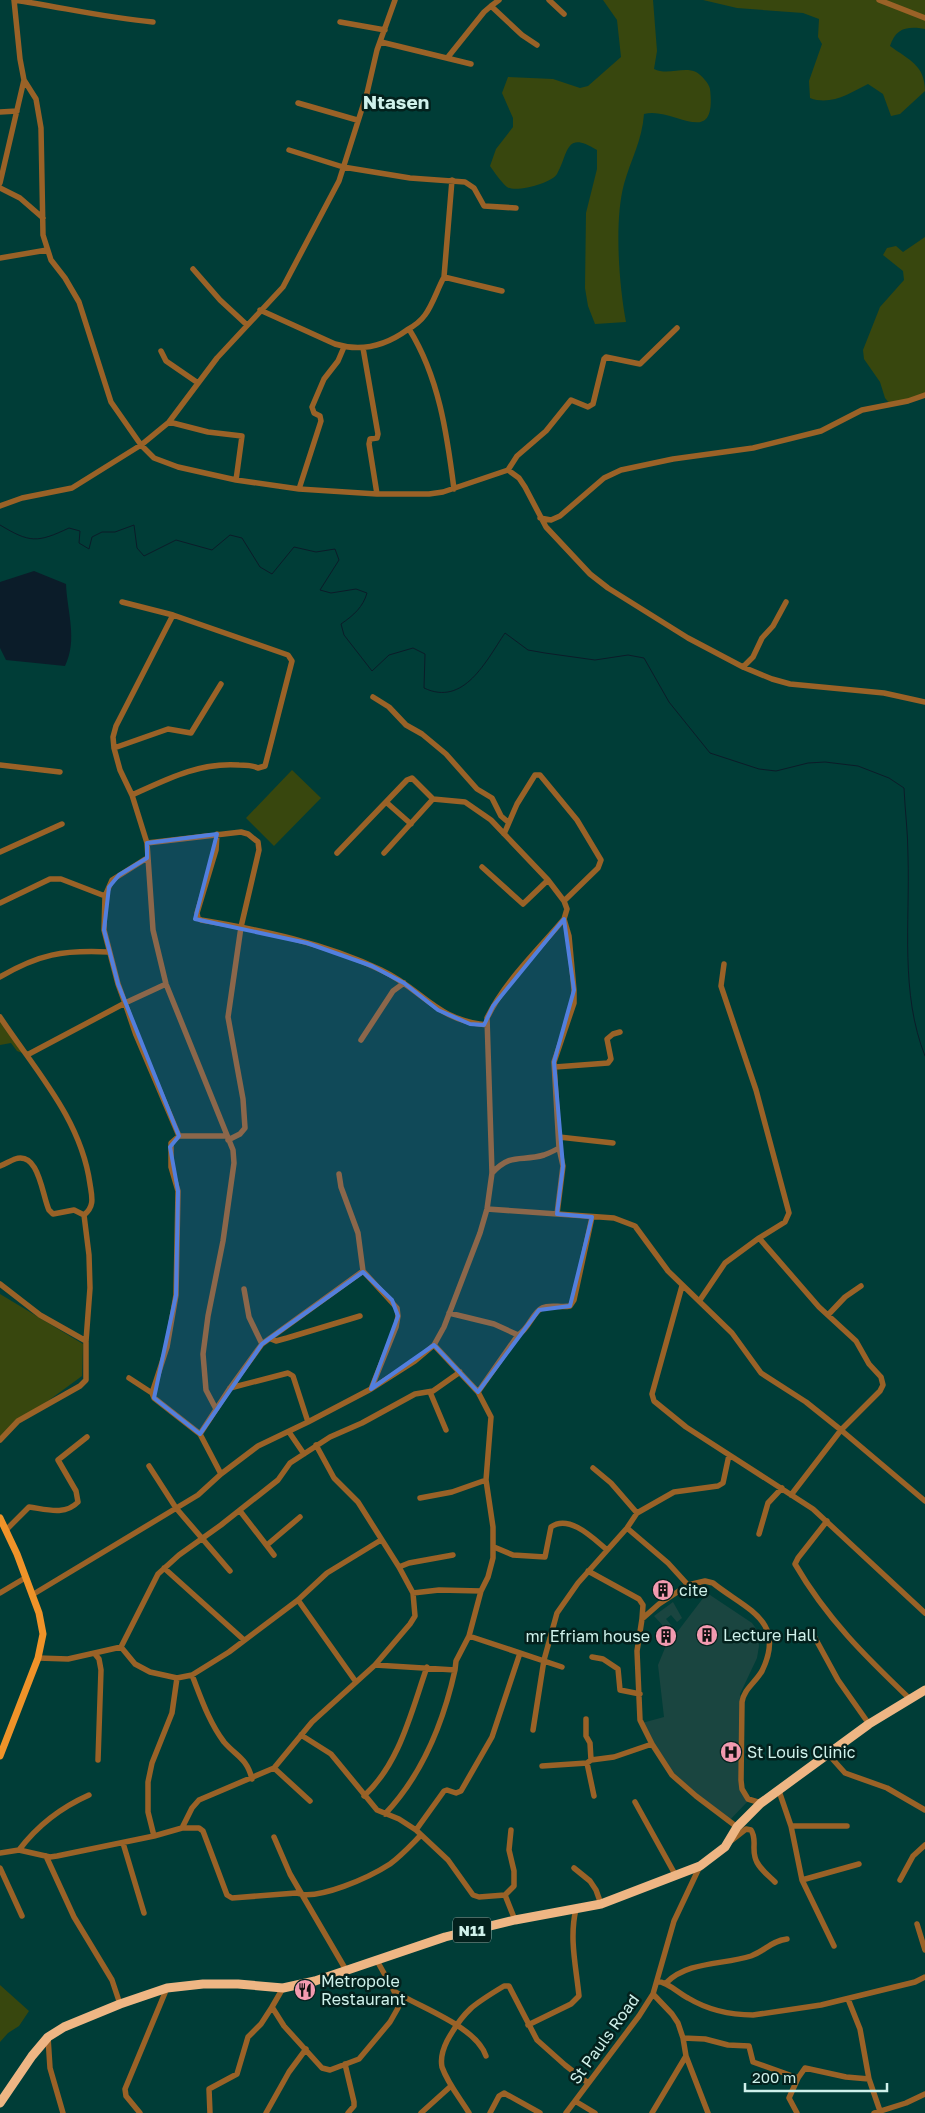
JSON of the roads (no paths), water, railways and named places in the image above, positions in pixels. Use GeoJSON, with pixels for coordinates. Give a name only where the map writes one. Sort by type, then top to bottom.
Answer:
{"type":"FeatureCollection","features":[{"type":"Feature","properties":{"kind":"highway","name":"N11"},"geometry":{"type":"LineString","coordinates":[[0,2103],[32,2056],[48,2038],[64,2027],[120,2004],[167,1988],[203,1984],[238,1984],[283,1988],[315,1981],[445,1936],[515,1920],[601,1904],[700,1866],[725,1847],[737,1827],[760,1803],[869,1724],[925,1690]]}},
{"type":"Feature","properties":{"kind":"main road"},"geometry":{"type":"LineString","coordinates":[[0,1518],[17,1554],[42,1625],[42,1641],[38,1658],[0,1756]]}},
{"type":"Feature","properties":{"kind":"street"},"geometry":{"type":"LineString","coordinates":[[0,183],[24,80],[14,0],[54,6],[109,18],[153,22]]}},
{"type":"Feature","properties":{"kind":"street"},"geometry":{"type":"LineString","coordinates":[[0,506],[22,498],[72,488],[141,445],[169,422],[217,358],[278,293],[287,281],[335,192],[395,0]]}},
{"type":"Feature","properties":{"kind":"street"},"geometry":{"type":"LineString","coordinates":[[448,57],[484,12],[500,0]]}},
{"type":"Feature","properties":{"kind":"street"},"geometry":{"type":"LineString","coordinates":[[549,0],[564,14]]}},
{"type":"Feature","properties":{"kind":"street"},"geometry":{"type":"LineString","coordinates":[[879,0],[925,18]]}},
{"type":"Feature","properties":{"kind":"street"},"geometry":{"type":"LineString","coordinates":[[491,6],[522,35],[538,45]]}},
{"type":"Feature","properties":{"kind":"street"},"geometry":{"type":"LineString","coordinates":[[340,22],[385,30]]}},
{"type":"Feature","properties":{"kind":"street"},"geometry":{"type":"LineString","coordinates":[[381,42],[472,64]]}},
{"type":"Feature","properties":{"kind":"street"},"geometry":{"type":"LineString","coordinates":[[24,80],[32,90],[38,108],[41,128],[43,235],[47,250],[79,302],[111,402],[141,445],[154,458],[165,463],[236,480],[299,489],[377,494],[429,494],[454,489],[508,470],[517,456],[546,431],[569,402],[573,400],[591,407],[604,359],[640,364],[677,328]]}},
{"type":"Feature","properties":{"kind":"street"},"geometry":{"type":"LineString","coordinates":[[298,103],[357,120]]}},
{"type":"Feature","properties":{"kind":"street"},"geometry":{"type":"LineString","coordinates":[[0,112],[17,111]]}},
{"type":"Feature","properties":{"kind":"street"},"geometry":{"type":"LineString","coordinates":[[289,150],[343,167],[410,178],[452,180],[471,184],[484,206],[516,208]]}},
{"type":"Feature","properties":{"kind":"street"},"geometry":{"type":"LineString","coordinates":[[260,310],[301,330],[344,347],[363,348],[380,345],[399,336],[424,317],[444,278],[452,180]]}},
{"type":"Feature","properties":{"kind":"street"},"geometry":{"type":"LineString","coordinates":[[0,188],[20,198],[43,218]]}},
{"type":"Feature","properties":{"kind":"street"},"geometry":{"type":"LineString","coordinates":[[0,258],[47,250]]}},
{"type":"Feature","properties":{"kind":"street"},"geometry":{"type":"LineString","coordinates":[[193,269],[214,294],[247,325]]}},
{"type":"Feature","properties":{"kind":"street"},"geometry":{"type":"LineString","coordinates":[[444,278],[502,291]]}},
{"type":"Feature","properties":{"kind":"street"},"geometry":{"type":"LineString","coordinates":[[409,329],[419,345],[440,404],[454,489]]}},
{"type":"Feature","properties":{"kind":"street"},"geometry":{"type":"LineString","coordinates":[[299,489],[320,421],[320,416],[314,413],[312,407],[324,379],[338,361],[344,347]]}},
{"type":"Feature","properties":{"kind":"street"},"geometry":{"type":"LineString","coordinates":[[363,348],[378,434],[376,438],[370,439],[369,444],[377,494]]}},
{"type":"Feature","properties":{"kind":"street"},"geometry":{"type":"LineString","coordinates":[[161,351],[166,361],[198,383]]}},
{"type":"Feature","properties":{"kind":"street"},"geometry":{"type":"LineString","coordinates":[[540,518],[551,520],[560,516],[604,478],[621,470],[673,459],[762,446],[821,431],[862,410],[908,401],[925,395]]}},
{"type":"Feature","properties":{"kind":"street"},"geometry":{"type":"LineString","coordinates":[[169,422],[208,432],[242,436],[236,480]]}},
{"type":"Feature","properties":{"kind":"street"},"geometry":{"type":"LineString","coordinates":[[508,470],[519,478],[540,518],[553,536],[596,579],[678,633],[744,667],[772,679],[790,684],[884,693],[925,702]]}},
{"type":"Feature","properties":{"kind":"street"},"geometry":{"type":"LineString","coordinates":[[122,602],[173,615],[292,657],[265,766],[258,768],[230,764],[193,768],[132,795]]}},
{"type":"Feature","properties":{"kind":"street"},"geometry":{"type":"LineString","coordinates":[[744,667],[753,657],[762,638],[773,626],[786,602]]}},
{"type":"Feature","properties":{"kind":"street"},"geometry":{"type":"LineString","coordinates":[[173,615],[116,726],[113,737],[120,770],[132,795],[147,843],[153,930],[166,984],[233,1150],[234,1163],[203,1354],[206,1390],[216,1409]]}},
{"type":"Feature","properties":{"kind":"street"},"geometry":{"type":"LineString","coordinates":[[114,748],[168,730],[191,733],[221,684]]}},
{"type":"Feature","properties":{"kind":"street"},"geometry":{"type":"LineString","coordinates":[[373,697],[389,708],[406,725],[422,734],[446,754],[477,789],[492,798],[501,816],[508,822]]}},
{"type":"Feature","properties":{"kind":"street"},"geometry":{"type":"LineString","coordinates":[[0,765],[60,772]]}},
{"type":"Feature","properties":{"kind":"street"},"geometry":{"type":"LineString","coordinates":[[504,834],[521,795],[537,774],[540,775],[577,820],[598,854],[601,864],[564,901]]}},
{"type":"Feature","properties":{"kind":"street"},"geometry":{"type":"LineString","coordinates":[[337,852],[412,778],[433,799],[465,802],[491,820],[548,880],[564,901],[566,909],[564,919],[569,936],[574,997],[556,1056],[555,1067],[555,1092],[562,1166],[557,1214]]}},
{"type":"Feature","properties":{"kind":"street"},"geometry":{"type":"LineString","coordinates":[[384,853],[433,799]]}},
{"type":"Feature","properties":{"kind":"street"},"geometry":{"type":"LineString","coordinates":[[386,802],[411,824]]}},
{"type":"Feature","properties":{"kind":"street"},"geometry":{"type":"LineString","coordinates":[[0,852],[62,824]]}},
{"type":"Feature","properties":{"kind":"street"},"geometry":{"type":"LineString","coordinates":[[147,843],[241,832],[248,834],[258,842],[259,850],[241,927],[228,1017],[246,1120],[243,1131],[227,1138],[179,1136],[171,1143],[171,1167],[178,1191],[176,1295],[167,1347],[152,1393]]}},
{"type":"Feature","properties":{"kind":"street"},"geometry":{"type":"LineString","coordinates":[[217,834],[216,850],[198,913],[200,920],[241,927],[307,943],[342,955],[382,970],[404,983],[443,1013],[470,1024],[487,1025]]}},
{"type":"Feature","properties":{"kind":"street"},"geometry":{"type":"LineString","coordinates":[[147,858],[112,880],[105,896],[104,930],[108,952],[125,1003],[140,1044],[179,1136]]}},
{"type":"Feature","properties":{"kind":"street"},"geometry":{"type":"LineString","coordinates":[[482,867],[523,904],[548,880]]}},
{"type":"Feature","properties":{"kind":"street"},"geometry":{"type":"LineString","coordinates":[[0,903],[50,879],[61,879],[105,896]]}},
{"type":"Feature","properties":{"kind":"street"},"geometry":{"type":"LineString","coordinates":[[32,1595],[198,1495],[221,1474],[258,1446],[289,1432],[371,1388],[415,1361],[434,1345],[449,1313],[480,1233],[487,1209],[492,1172],[487,1018],[493,1006],[564,919]]}},
{"type":"Feature","properties":{"kind":"street"},"geometry":{"type":"LineString","coordinates":[[0,977],[38,958],[59,953],[81,951],[108,952]]}},
{"type":"Feature","properties":{"kind":"street"},"geometry":{"type":"LineString","coordinates":[[700,1300],[725,1263],[785,1222],[789,1213],[756,1090],[720,986],[724,964]]}},
{"type":"Feature","properties":{"kind":"street"},"geometry":{"type":"LineString","coordinates":[[361,1040],[393,991],[404,983]]}},
{"type":"Feature","properties":{"kind":"street"},"geometry":{"type":"LineString","coordinates":[[27,1055],[125,1003],[166,984]]}},
{"type":"Feature","properties":{"kind":"street"},"geometry":{"type":"LineString","coordinates":[[0,1017],[27,1055],[78,1137],[88,1173],[92,1203],[90,1210],[84,1215]]}},
{"type":"Feature","properties":{"kind":"street"},"geometry":{"type":"LineString","coordinates":[[555,1067],[608,1063],[611,1059],[607,1039],[613,1034],[620,1032]]}},
{"type":"Feature","properties":{"kind":"street"},"geometry":{"type":"LineString","coordinates":[[560,1137],[613,1143]]}},
{"type":"Feature","properties":{"kind":"street"},"geometry":{"type":"LineString","coordinates":[[492,1172],[501,1164],[514,1158],[543,1155],[559,1148]]}},
{"type":"Feature","properties":{"kind":"street"},"geometry":{"type":"LineString","coordinates":[[0,1166],[15,1159],[28,1161],[35,1166],[49,1210],[53,1214],[74,1210],[84,1215]]}},
{"type":"Feature","properties":{"kind":"street"},"geometry":{"type":"LineString","coordinates":[[339,1174],[341,1188],[358,1233],[363,1272],[392,1300],[397,1308],[396,1327],[371,1388]]}},
{"type":"Feature","properties":{"kind":"street"},"geometry":{"type":"LineString","coordinates":[[487,1209],[614,1218],[633,1225],[641,1231],[659,1260],[682,1286],[700,1300],[732,1333],[761,1373],[806,1402],[842,1430],[925,1501]]}},
{"type":"Feature","properties":{"kind":"street"},"geometry":{"type":"LineString","coordinates":[[0,1440],[18,1421],[80,1386],[86,1380],[89,1271],[84,1215]]}},
{"type":"Feature","properties":{"kind":"street"},"geometry":{"type":"LineString","coordinates":[[478,1392],[518,1335],[524,1332],[539,1310],[544,1307],[564,1308],[570,1306],[574,1300],[592,1217]]}},
{"type":"Feature","properties":{"kind":"street"},"geometry":{"type":"LineString","coordinates":[[759,1238],[828,1315],[856,1341],[869,1364],[881,1377],[883,1384],[880,1391],[842,1430],[791,1494]]}},
{"type":"Feature","properties":{"kind":"street"},"geometry":{"type":"LineString","coordinates":[[200,1434],[262,1344],[363,1272]]}},
{"type":"Feature","properties":{"kind":"street"},"geometry":{"type":"LineString","coordinates":[[0,1284],[40,1314],[86,1341]]}},
{"type":"Feature","properties":{"kind":"street"},"geometry":{"type":"LineString","coordinates":[[682,1286],[652,1394],[654,1401],[686,1427],[791,1494],[827,1522],[925,1613]]}},
{"type":"Feature","properties":{"kind":"street"},"geometry":{"type":"LineString","coordinates":[[828,1315],[845,1298],[861,1286]]}},
{"type":"Feature","properties":{"kind":"street"},"geometry":{"type":"LineString","coordinates":[[244,1289],[249,1317],[262,1344]]}},
{"type":"Feature","properties":{"kind":"street"},"geometry":{"type":"LineString","coordinates":[[449,1313],[494,1324],[518,1335]]}},
{"type":"Feature","properties":{"kind":"street"},"geometry":{"type":"LineString","coordinates":[[271,1339],[276,1341],[288,1338],[360,1316]]}},
{"type":"Feature","properties":{"kind":"street"},"geometry":{"type":"LineString","coordinates":[[385,1814],[419,1772],[444,1712],[456,1660],[469,1636],[481,1591],[488,1577],[494,1547],[486,1480],[491,1417],[478,1392],[434,1345]]}},
{"type":"Feature","properties":{"kind":"street"},"geometry":{"type":"LineString","coordinates":[[38,1658],[68,1659],[121,1647],[153,1581],[164,1568],[278,1480],[290,1463],[330,1437],[368,1421],[415,1394],[430,1392],[460,1372]]}},
{"type":"Feature","properties":{"kind":"street"},"geometry":{"type":"LineString","coordinates":[[230,1388],[288,1373],[293,1376],[308,1422]]}},
{"type":"Feature","properties":{"kind":"street"},"geometry":{"type":"LineString","coordinates":[[129,1378],[152,1393],[154,1398],[200,1434],[221,1474]]}},
{"type":"Feature","properties":{"kind":"street"},"geometry":{"type":"LineString","coordinates":[[430,1392],[446,1430]]}},
{"type":"Feature","properties":{"kind":"street"},"geometry":{"type":"LineString","coordinates":[[289,1432],[304,1454]]}},
{"type":"Feature","properties":{"kind":"street"},"geometry":{"type":"LineString","coordinates":[[6,1530],[29,1507],[55,1511],[75,1505],[78,1502],[76,1491],[58,1460],[87,1437]]}},
{"type":"Feature","properties":{"kind":"street"},"geometry":{"type":"LineString","coordinates":[[182,1828],[192,1808],[199,1800],[274,1768],[321,1712],[374,1665],[415,1616],[413,1593],[400,1567],[358,1502],[334,1478],[316,1445]]}},
{"type":"Feature","properties":{"kind":"street"},"geometry":{"type":"LineString","coordinates":[[532,1730],[544,1660],[557,1613],[588,1571],[627,1528],[637,1513],[674,1492],[718,1486],[723,1483],[729,1456]]}},
{"type":"Feature","properties":{"kind":"street"},"geometry":{"type":"LineString","coordinates":[[149,1466],[176,1508],[230,1571]]}},
{"type":"Feature","properties":{"kind":"street"},"geometry":{"type":"LineString","coordinates":[[593,1468],[611,1483],[637,1513]]}},
{"type":"Feature","properties":{"kind":"street"},"geometry":{"type":"LineString","coordinates":[[420,1498],[452,1492],[486,1480]]}},
{"type":"Feature","properties":{"kind":"street"},"geometry":{"type":"LineString","coordinates":[[759,1534],[768,1503],[782,1488]]}},
{"type":"Feature","properties":{"kind":"street"},"geometry":{"type":"LineString","coordinates":[[240,1511],[274,1555]]}},
{"type":"Feature","properties":{"kind":"street"},"geometry":{"type":"LineString","coordinates":[[267,1545],[300,1517]]}},
{"type":"Feature","properties":{"kind":"street"},"geometry":{"type":"LineString","coordinates":[[827,1522],[795,1564],[838,1627],[856,1648],[910,1699]]}},
{"type":"Feature","properties":{"kind":"street"},"geometry":{"type":"LineString","coordinates":[[494,1547],[513,1555],[545,1557],[551,1527],[562,1523],[582,1530],[606,1549]]}},
{"type":"Feature","properties":{"kind":"street"},"geometry":{"type":"LineString","coordinates":[[627,1528],[668,1563],[688,1584]]}},
{"type":"Feature","properties":{"kind":"street"},"geometry":{"type":"LineString","coordinates":[[121,1647],[135,1664],[150,1672],[177,1678],[192,1675],[208,1666],[298,1600],[327,1573],[381,1540]]}},
{"type":"Feature","properties":{"kind":"street"},"geometry":{"type":"LineString","coordinates":[[400,1567],[409,1563],[453,1556]]}},
{"type":"Feature","properties":{"kind":"street"},"geometry":{"type":"LineString","coordinates":[[164,1568],[244,1640]]}},
{"type":"Feature","properties":{"kind":"street"},"geometry":{"type":"LineString","coordinates":[[588,1571],[639,1599],[643,1605],[637,1651],[640,1720],[652,1744],[678,1780],[737,1827]]}},
{"type":"Feature","properties":{"kind":"street"},"geometry":{"type":"LineString","coordinates":[[0,1593],[26,1578]]}},
{"type":"Feature","properties":{"kind":"street"},"geometry":{"type":"LineString","coordinates":[[642,1619],[659,1604],[688,1584],[704,1581],[713,1583],[762,1620],[768,1630],[769,1646],[767,1657],[755,1681],[743,1693],[741,1780],[742,1789],[748,1799],[760,1803]]}},
{"type":"Feature","properties":{"kind":"street"},"geometry":{"type":"LineString","coordinates":[[413,1593],[439,1590],[481,1591]]}},
{"type":"Feature","properties":{"kind":"street"},"geometry":{"type":"LineString","coordinates":[[298,1600],[356,1682]]}},
{"type":"Feature","properties":{"kind":"street"},"geometry":{"type":"LineString","coordinates":[[469,1636],[544,1660],[562,1668]]}},
{"type":"Feature","properties":{"kind":"street"},"geometry":{"type":"LineString","coordinates":[[814,1636],[838,1680],[869,1724]]}},
{"type":"Feature","properties":{"kind":"street"},"geometry":{"type":"LineString","coordinates":[[416,1830],[444,1791],[456,1793],[461,1791],[476,1766],[494,1730],[520,1653]]}},
{"type":"Feature","properties":{"kind":"street"},"geometry":{"type":"LineString","coordinates":[[95,1654],[101,1670],[98,1760]]}},
{"type":"Feature","properties":{"kind":"street"},"geometry":{"type":"LineString","coordinates":[[592,1657],[603,1659],[618,1669],[620,1690],[640,1694]]}},
{"type":"Feature","properties":{"kind":"street"},"geometry":{"type":"LineString","coordinates":[[374,1665],[455,1670]]}},
{"type":"Feature","properties":{"kind":"street"},"geometry":{"type":"LineString","coordinates":[[364,1796],[379,1781],[394,1757],[427,1667]]}},
{"type":"Feature","properties":{"kind":"street"},"geometry":{"type":"LineString","coordinates":[[192,1675],[206,1713],[225,1743],[247,1764],[252,1779]]}},
{"type":"Feature","properties":{"kind":"street"},"geometry":{"type":"LineString","coordinates":[[154,1836],[148,1812],[148,1782],[152,1763],[172,1713],[177,1678]]}},
{"type":"Feature","properties":{"kind":"street"},"geometry":{"type":"LineString","coordinates":[[586,1719],[586,1736],[590,1743],[589,1762],[594,1796]]}},
{"type":"Feature","properties":{"kind":"street"},"geometry":{"type":"LineString","coordinates":[[301,1735],[331,1754],[377,1810],[399,1819],[416,1830],[448,1860],[473,1895],[479,1897],[505,1895],[514,1886],[514,1871],[508,1850],[511,1830]]}},
{"type":"Feature","properties":{"kind":"street"},"geometry":{"type":"LineString","coordinates":[[542,1766],[589,1762],[614,1757],[652,1744]]}},
{"type":"Feature","properties":{"kind":"street"},"geometry":{"type":"LineString","coordinates":[[828,1754],[844,1773],[887,1788],[925,1810]]}},
{"type":"Feature","properties":{"kind":"street"},"geometry":{"type":"LineString","coordinates":[[274,1768],[310,1801]]}},
{"type":"Feature","properties":{"kind":"street"},"geometry":{"type":"LineString","coordinates":[[779,1791],[791,1826],[802,1880],[834,1946]]}},
{"type":"Feature","properties":{"kind":"street"},"geometry":{"type":"LineString","coordinates":[[20,1850],[29,1837],[46,1822],[78,1800],[89,1796]]}},
{"type":"Feature","properties":{"kind":"street"},"geometry":{"type":"LineString","coordinates":[[635,1802],[676,1876]]}},
{"type":"Feature","properties":{"kind":"street"},"geometry":{"type":"LineString","coordinates":[[791,1826],[848,1826]]}},
{"type":"Feature","properties":{"kind":"street"},"geometry":{"type":"LineString","coordinates":[[0,1854],[20,1850],[46,1856],[57,1856],[123,1843],[182,1828],[199,1828],[204,1831],[227,1895],[232,1898],[296,1893],[303,1896],[323,1892],[378,1871],[401,1855],[421,1835]]}},
{"type":"Feature","properties":{"kind":"street"},"geometry":{"type":"LineString","coordinates":[[725,1847],[746,1829],[751,1830],[755,1836],[754,1856],[758,1864],[775,1882]]}},
{"type":"Feature","properties":{"kind":"street"},"geometry":{"type":"LineString","coordinates":[[274,1837],[290,1874],[346,1970]]}},
{"type":"Feature","properties":{"kind":"street"},"geometry":{"type":"LineString","coordinates":[[123,1843],[144,1913]]}},
{"type":"Feature","properties":{"kind":"street"},"geometry":{"type":"LineString","coordinates":[[900,1880],[913,1856],[925,1845]]}},
{"type":"Feature","properties":{"kind":"street"},"geometry":{"type":"LineString","coordinates":[[46,1856],[74,1917],[112,1980],[120,2004]]}},
{"type":"Feature","properties":{"kind":"street"},"geometry":{"type":"LineString","coordinates":[[802,1880],[859,1864]]}},
{"type":"Feature","properties":{"kind":"street","name":"St Pauls Road"},"geometry":{"type":"LineString","coordinates":[[566,2113],[639,2016],[653,1994],[674,1921],[700,1866]]}},
{"type":"Feature","properties":{"kind":"street"},"geometry":{"type":"LineString","coordinates":[[0,1868],[22,1916]]}},
{"type":"Feature","properties":{"kind":"street"},"geometry":{"type":"LineString","coordinates":[[574,1868],[590,1881],[596,1890],[601,1904]]}},
{"type":"Feature","properties":{"kind":"street"},"geometry":{"type":"LineString","coordinates":[[505,1895],[515,1920]]}},
{"type":"Feature","properties":{"kind":"street"},"geometry":{"type":"LineString","coordinates":[[528,2024],[571,2004],[579,1996],[572,1935],[576,1909]]}},
{"type":"Feature","properties":{"kind":"street"},"geometry":{"type":"LineString","coordinates":[[917,1924],[925,1950]]}},
{"type":"Feature","properties":{"kind":"street"},"geometry":{"type":"LineString","coordinates":[[666,1983],[677,1973],[749,1956],[773,1942],[787,1939]]}},
{"type":"Feature","properties":{"kind":"street"},"geometry":{"type":"LineString","coordinates":[[272,2007],[284,2026],[322,2068],[326,2070],[345,2064],[362,2056],[390,2022],[398,2008],[394,1991],[376,1959]]}},
{"type":"Feature","properties":{"kind":"street"},"geometry":{"type":"LineString","coordinates":[[657,1981],[666,1983],[704,2006],[737,2015],[848,2000],[915,1982],[925,1977]]}},
{"type":"Feature","properties":{"kind":"street"},"geometry":{"type":"LineString","coordinates":[[469,2113],[451,2086],[442,2065],[442,2051],[456,2025],[470,2007],[504,1986],[509,1986],[537,2040],[545,2049],[588,2083]]}},
{"type":"Feature","properties":{"kind":"street"},"geometry":{"type":"LineString","coordinates":[[140,2113],[126,2096],[125,2089],[167,1988]]}},
{"type":"Feature","properties":{"kind":"street"},"geometry":{"type":"LineString","coordinates":[[210,2113],[209,2089],[237,2074],[248,2037],[264,2021],[283,1988]]}},
{"type":"Feature","properties":{"kind":"street"},"geometry":{"type":"LineString","coordinates":[[394,1991],[456,2025],[483,2047],[486,2056]]}},
{"type":"Feature","properties":{"kind":"street"},"geometry":{"type":"LineString","coordinates":[[653,1994],[672,2014],[683,2038],[686,2056],[708,2113]]}},
{"type":"Feature","properties":{"kind":"street"},"geometry":{"type":"LineString","coordinates":[[848,2000],[860,2029],[877,2112],[906,2103],[925,2094]]}},
{"type":"Feature","properties":{"kind":"street"},"geometry":{"type":"LineString","coordinates":[[48,2038],[50,2068],[63,2113]]}},
{"type":"Feature","properties":{"kind":"street"},"geometry":{"type":"LineString","coordinates":[[683,2038],[705,2039],[728,2045],[749,2046],[753,2062],[798,2078]]}},
{"type":"Feature","properties":{"kind":"street"},"geometry":{"type":"LineString","coordinates":[[266,2113],[289,2072],[306,2049]]}},
{"type":"Feature","properties":{"kind":"street"},"geometry":{"type":"LineString","coordinates":[[652,2113],[686,2056]]}},
{"type":"Feature","properties":{"kind":"street"},"geometry":{"type":"LineString","coordinates":[[345,2064],[354,2102],[354,2106],[348,2113]]}},
{"type":"Feature","properties":{"kind":"street"},"geometry":{"type":"LineString","coordinates":[[797,2113],[789,2098],[805,2068],[846,2077],[869,2079]]}},
{"type":"Feature","properties":{"kind":"street"},"geometry":{"type":"LineString","coordinates":[[422,2113],[451,2086]]}},
{"type":"Feature","properties":{"kind":"street"},"geometry":{"type":"LineString","coordinates":[[490,2113],[499,2096],[504,2093],[540,2113]]}},
{"type":"Feature","properties":{"kind":"street"},"geometry":{"type":"LineString","coordinates":[[575,2101],[595,2113]]}},
{"type":"Feature","properties":{"kind":"waterway"},"geometry":{"type":"LineString","coordinates":[[0,525],[19,535],[34,539],[49,536],[69,528],[80,531],[79,543],[89,549],[92,537],[102,532],[115,532],[134,525],[137,548],[144,556],[176,540],[212,550],[230,535],[242,538],[260,567],[272,574],[294,547],[316,552],[335,549],[339,560],[320,590],[331,593],[356,589],[367,593],[357,610],[341,624],[344,635],[372,671],[389,655],[413,648],[425,654],[424,688],[438,692],[451,691],[462,686],[482,668],[505,633],[528,650],[595,660],[628,655],[644,658],[669,702],[710,753],[759,769],[776,771],[808,763],[825,762],[858,766],[889,778],[904,788],[908,847],[909,983],[917,1032],[925,1056]]}},
{"type":"Feature","properties":{"kind":"place","name":"cite"},"geometry":{"type":"Point","coordinates":[663,1590]}},
{"type":"Feature","properties":{"kind":"place","name":"Lecture Hall"},"geometry":{"type":"Point","coordinates":[707,1635]}},
{"type":"Feature","properties":{"kind":"place","name":"mr Efriam house"},"geometry":{"type":"Point","coordinates":[666,1636]}},
{"type":"Feature","properties":{"kind":"place","name":"St Louis Clinic"},"geometry":{"type":"Point","coordinates":[731,1752]}},
{"type":"Feature","properties":{"kind":"place","name":"Metropole Restaurant"},"geometry":{"type":"Point","coordinates":[305,1990]}},
{"type":"Feature","properties":{"kind":"district","name":"Ntasen"},"geometry":{"type":"Point","coordinates":[396,101]}}]}
